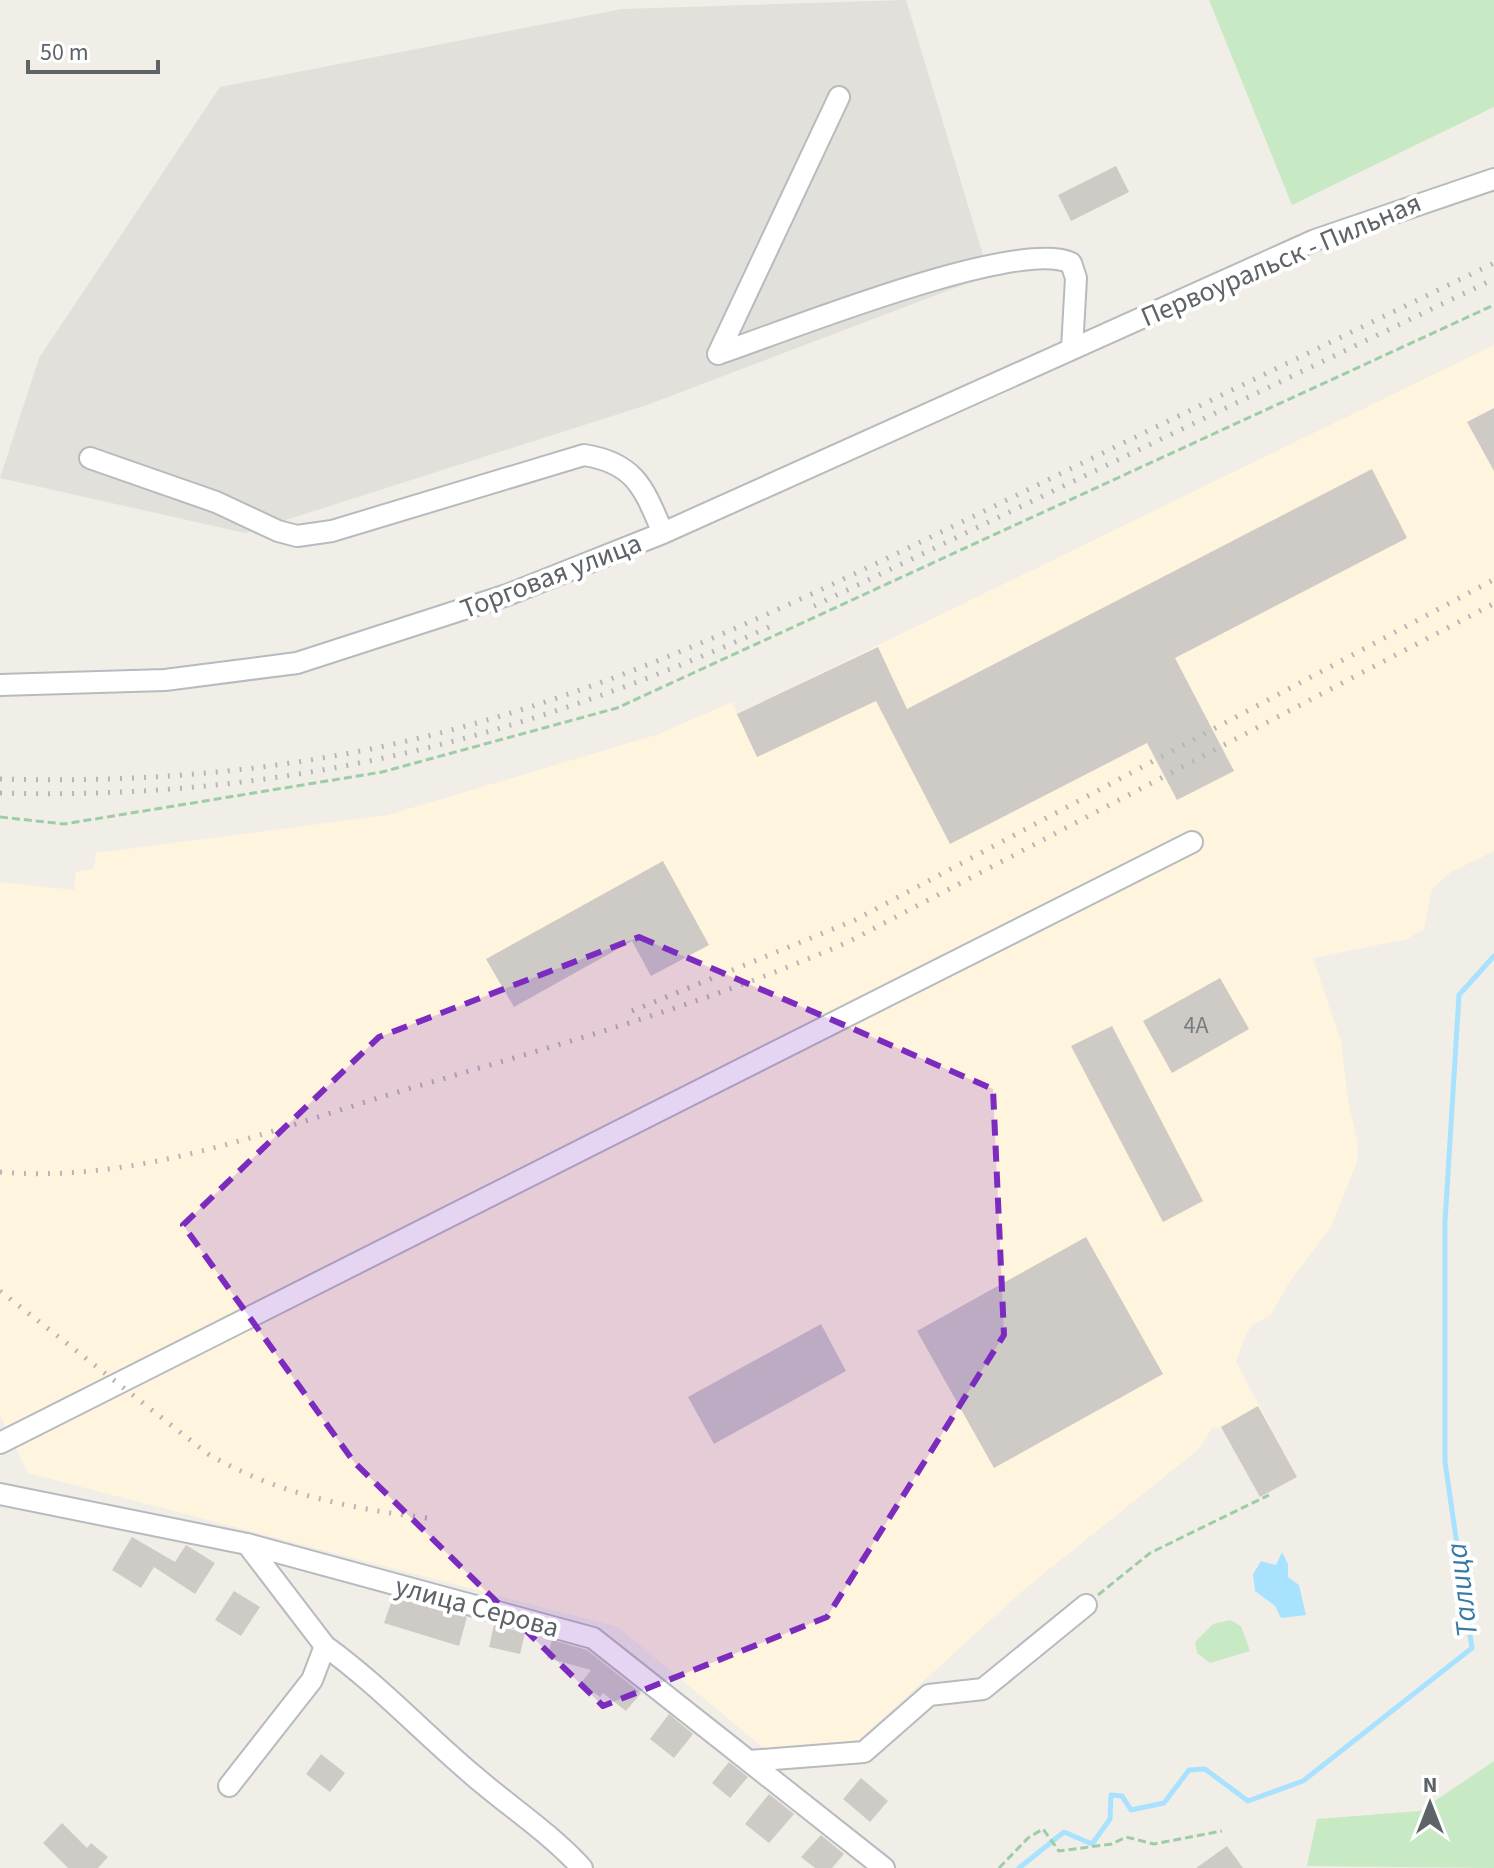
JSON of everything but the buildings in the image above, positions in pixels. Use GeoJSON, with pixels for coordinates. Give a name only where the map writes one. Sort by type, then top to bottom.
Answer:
{"type":"FeatureCollection","features":[{"type":"Feature","properties":{"kind":"street"},"geometry":{"type":"LineString","coordinates":[[839,97],[718,354],[963,271],[1035,257],[1060,258],[1071,263],[1076,278],[1072,349]]}},
{"type":"Feature","properties":{"kind":"street","name":"Первоуральск - Пильная"},"geometry":{"type":"LineString","coordinates":[[1072,349],[1315,240],[1494,179]]}},
{"type":"Feature","properties":{"kind":"street","name":"Торговая улица"},"geometry":{"type":"LineString","coordinates":[[0,685],[165,680],[297,663],[507,595],[663,533],[1072,349]]}},
{"type":"Feature","properties":{"kind":"street"},"geometry":{"type":"LineString","coordinates":[[90,458],[216,502],[266,527],[297,536],[332,531],[584,455],[618,464],[632,474],[643,488],[663,533]]}},
{"type":"Feature","properties":{"kind":"street"},"geometry":{"type":"LineString","coordinates":[[0,1443],[1192,842]]}},
{"type":"Feature","properties":{"kind":"street","name":"улица Серова"},"geometry":{"type":"LineString","coordinates":[[0,1494],[247,1544],[593,1638],[884,1868]]}},
{"type":"Feature","properties":{"kind":"street"},"geometry":{"type":"LineString","coordinates":[[247,1544],[325,1646],[367,1676],[472,1775],[567,1851],[582,1868]]}},
{"type":"Feature","properties":{"kind":"street"},"geometry":{"type":"LineString","coordinates":[[749,1761],[864,1752],[929,1695],[983,1689],[1086,1605]]}},
{"type":"Feature","properties":{"kind":"street"},"geometry":{"type":"LineString","coordinates":[[229,1786],[312,1680],[325,1646]]}},
{"type":"Feature","properties":{"kind":"path"},"geometry":{"type":"LineString","coordinates":[[0,817],[64,824],[382,772],[617,708],[1494,305]]}},
{"type":"Feature","properties":{"kind":"path"},"geometry":{"type":"LineString","coordinates":[[1086,1605],[1150,1553],[1269,1495]]}},
{"type":"Feature","properties":{"kind":"path"},"geometry":{"type":"LineString","coordinates":[[999,1868],[1028,1838],[1043,1829],[1059,1851],[1112,1844],[1126,1837],[1154,1844],[1222,1831]]}},
{"type":"Feature","properties":{"kind":"highlighted area"},"geometry":{"type":"Polygon","coordinates":[[[639,937],[993,1089],[1004,1335],[827,1617],[603,1706],[354,1462],[183,1225],[379,1037],[639,937]]]}},
{"type":"Feature","properties":{"kind":"shaded area"},"geometry":{"type":"Polygon","coordinates":[[[906,0],[989,275],[647,405],[245,533],[0,478],[39,358],[220,87],[622,9],[906,0]]]}},
{"type":"Feature","properties":{"kind":"shaded area"},"geometry":{"type":"Polygon","coordinates":[[[1494,345],[1494,851],[1451,872],[1432,889],[1424,929],[1407,939],[1313,958],[1341,1042],[1348,1100],[1358,1144],[1357,1162],[1330,1229],[1292,1278],[1270,1316],[1253,1324],[1236,1362],[1297,1477],[1260,1497],[1221,1427],[1212,1428],[1199,1449],[1028,1586],[853,1745],[771,1754],[618,1627],[28,1473],[0,1415],[0,882],[74,890],[76,872],[94,869],[96,853],[388,815],[659,734],[732,702],[737,714],[1494,345]]]}},
{"type":"Feature","properties":{"kind":"green space"},"geometry":{"type":"Polygon","coordinates":[[[1209,0],[1494,0],[1494,107],[1292,205],[1209,0]]]}},
{"type":"Feature","properties":{"kind":"green space"},"geometry":{"type":"Polygon","coordinates":[[[1230,1620],[1241,1626],[1250,1651],[1210,1663],[1197,1653],[1195,1642],[1213,1624],[1230,1620]]]}},
{"type":"Feature","properties":{"kind":"green space"},"geometry":{"type":"Polygon","coordinates":[[[1494,1761],[1494,1868],[1307,1866],[1317,1819],[1420,1811],[1494,1761]]]}},
{"type":"Feature","properties":{"kind":"water"},"geometry":{"type":"Polygon","coordinates":[[[1282,1552],[1288,1564],[1288,1577],[1299,1585],[1306,1615],[1281,1618],[1275,1606],[1255,1591],[1253,1574],[1261,1561],[1276,1565],[1282,1552]]]}},
{"type":"Feature","properties":{"kind":"waterway","name":"Талица"},"geometry":{"type":"LineString","coordinates":[[1019,1868],[1064,1832],[1092,1844],[1110,1819],[1111,1795],[1122,1796],[1131,1810],[1164,1803],[1189,1770],[1205,1769],[1248,1801],[1303,1781],[1472,1648],[1445,1462],[1445,1222],[1459,995],[1494,956]]}},
{"type":"Feature","properties":{"kind":"railway"},"geometry":{"type":"LineString","coordinates":[[0,779],[153,777],[306,761],[407,741],[566,695],[643,667],[794,602],[1494,263]]}},
{"type":"Feature","properties":{"kind":"railway"},"geometry":{"type":"LineString","coordinates":[[814,606],[1494,279]]}},
{"type":"Feature","properties":{"kind":"railway"},"geometry":{"type":"LineString","coordinates":[[632,1011],[855,920],[1493,580]]}},
{"type":"Feature","properties":{"kind":"railway"},"geometry":{"type":"LineString","coordinates":[[0,1172],[104,1170],[207,1150],[576,1039],[742,985],[850,941],[1493,604]]}},
{"type":"Feature","properties":{"kind":"railway"},"geometry":{"type":"LineString","coordinates":[[0,793],[104,793],[204,786],[303,773],[399,754],[494,730],[589,700],[778,623]]}},
{"type":"Feature","properties":{"kind":"railway"},"geometry":{"type":"LineString","coordinates":[[0,1291],[208,1454],[289,1490],[346,1505],[434,1519]]}}]}
